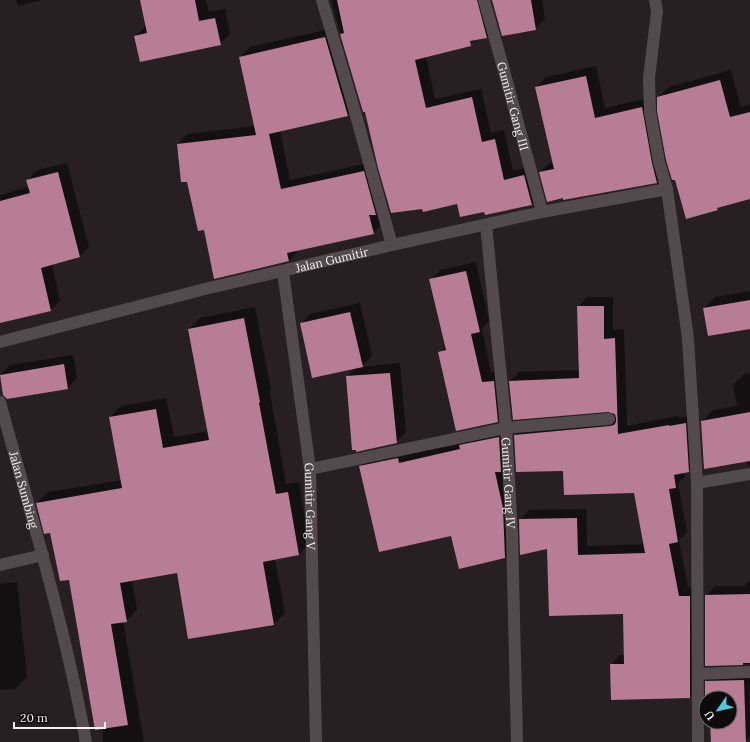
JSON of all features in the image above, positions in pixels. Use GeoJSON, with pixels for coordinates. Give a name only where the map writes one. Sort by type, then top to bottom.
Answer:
{"type":"FeatureCollection","features":[{"type":"Feature","properties":{"kind":"street"},"geometry":{"type":"LineString","coordinates":[[322,0],[392,245]]}},
{"type":"Feature","properties":{"kind":"street","name":"Gumitir Gang III"},"geometry":{"type":"LineString","coordinates":[[484,0],[542,212]]}},
{"type":"Feature","properties":{"kind":"street"},"geometry":{"type":"LineString","coordinates":[[655,0],[657,12],[649,78],[650,112],[659,162],[667,189],[688,338],[697,483],[698,742]]}},
{"type":"Feature","properties":{"kind":"street","name":"Jalan Gumitir"},"geometry":{"type":"LineString","coordinates":[[0,342],[205,289],[283,272],[392,245],[542,212],[667,189]]}},
{"type":"Feature","properties":{"kind":"street","name":"Gumitir Gang IV"},"geometry":{"type":"LineString","coordinates":[[486,225],[506,428],[512,534],[517,742]]}},
{"type":"Feature","properties":{"kind":"street","name":"Gumitir Gang V"},"geometry":{"type":"LineString","coordinates":[[283,272],[310,469],[316,742]]}},
{"type":"Feature","properties":{"kind":"street","name":"Jalan Sumbing"},"geometry":{"type":"LineString","coordinates":[[0,402],[43,555],[69,658],[86,742]]}},
{"type":"Feature","properties":{"kind":"street"},"geometry":{"type":"LineString","coordinates":[[310,469],[506,428],[609,419]]}},
{"type":"Feature","properties":{"kind":"street"},"geometry":{"type":"LineString","coordinates":[[697,483],[750,474]]}},
{"type":"Feature","properties":{"kind":"street"},"geometry":{"type":"LineString","coordinates":[[0,565],[43,555]]}},
{"type":"Feature","properties":{"kind":"street"},"geometry":{"type":"LineString","coordinates":[[698,674],[750,672]]}},
{"type":"Feature","properties":{"kind":"building"},"geometry":{"type":"Polygon","coordinates":[[[140,0],[195,0],[199,21],[215,18],[221,45],[140,62],[134,36],[147,33],[140,0]]]}},
{"type":"Feature","properties":{"kind":"building"},"geometry":{"type":"Polygon","coordinates":[[[337,0],[477,0],[487,38],[470,41],[471,46],[415,60],[426,108],[472,97],[482,142],[495,139],[504,180],[524,175],[532,205],[485,215],[484,212],[460,217],[457,204],[423,212],[422,209],[391,213],[378,168],[365,112],[363,112],[340,34],[344,33],[337,0]]]}},
{"type":"Feature","properties":{"kind":"building"},"geometry":{"type":"Polygon","coordinates":[[[492,0],[531,0],[536,30],[502,36],[492,0]]]}},
{"type":"Feature","properties":{"kind":"building"},"geometry":{"type":"Polygon","coordinates":[[[325,37],[348,116],[269,134],[281,189],[364,171],[376,215],[369,215],[374,234],[287,253],[289,261],[214,279],[204,230],[198,231],[187,182],[181,182],[177,144],[256,135],[239,57],[325,37]]]}},
{"type":"Feature","properties":{"kind":"building"},"geometry":{"type":"Polygon","coordinates":[[[586,76],[595,118],[642,107],[657,183],[563,200],[563,198],[547,202],[539,172],[554,169],[535,87],[586,76]]]}},
{"type":"Feature","properties":{"kind":"building"},"geometry":{"type":"Polygon","coordinates":[[[720,80],[730,117],[750,112],[750,199],[717,208],[718,210],[686,219],[675,180],[672,180],[666,160],[657,111],[657,97],[720,80]]]}},
{"type":"Feature","properties":{"kind":"building"},"geometry":{"type":"Polygon","coordinates":[[[58,172],[80,257],[41,268],[51,311],[0,323],[0,201],[30,193],[26,180],[58,172]]]}},
{"type":"Feature","properties":{"kind":"building"},"geometry":{"type":"Polygon","coordinates":[[[466,271],[480,332],[471,334],[482,382],[494,381],[498,422],[456,431],[438,352],[446,350],[429,279],[466,271]]]}},
{"type":"Feature","properties":{"kind":"building"},"geometry":{"type":"Polygon","coordinates":[[[750,300],[750,329],[708,336],[703,308],[750,300]]]}},
{"type":"Feature","properties":{"kind":"building"},"geometry":{"type":"Polygon","coordinates":[[[577,306],[604,306],[604,339],[615,338],[618,434],[686,423],[689,472],[674,475],[676,488],[669,489],[678,542],[669,544],[679,596],[690,596],[690,698],[611,700],[610,664],[624,664],[623,614],[549,616],[547,549],[520,555],[519,519],[577,518],[578,555],[645,553],[634,493],[564,495],[563,471],[516,472],[514,435],[610,426],[614,425],[616,422],[615,414],[608,412],[513,420],[509,381],[579,378],[577,306]]]}},
{"type":"Feature","properties":{"kind":"building"},"geometry":{"type":"Polygon","coordinates":[[[350,312],[363,367],[312,378],[300,323],[350,312]]]}},
{"type":"Feature","properties":{"kind":"building"},"geometry":{"type":"Polygon","coordinates":[[[244,318],[276,494],[288,492],[299,555],[263,562],[274,625],[188,639],[177,573],[120,583],[127,622],[111,624],[128,725],[95,730],[69,580],[60,581],[50,533],[44,534],[36,503],[122,488],[109,417],[156,409],[163,448],[209,440],[188,329],[244,318]]]}},
{"type":"Feature","properties":{"kind":"building"},"geometry":{"type":"Polygon","coordinates":[[[64,364],[68,389],[7,399],[3,395],[0,375],[64,364]]]}},
{"type":"Feature","properties":{"kind":"building"},"geometry":{"type":"Polygon","coordinates":[[[390,373],[397,443],[356,452],[356,450],[352,450],[346,376],[390,373]]]}},
{"type":"Feature","properties":{"kind":"building"},"geometry":{"type":"Polygon","coordinates":[[[750,412],[750,461],[704,469],[701,421],[750,412]]]}},
{"type":"Feature","properties":{"kind":"building"},"geometry":{"type":"Polygon","coordinates":[[[499,437],[501,472],[495,472],[503,508],[505,558],[459,569],[451,536],[379,552],[359,466],[398,458],[399,463],[460,449],[459,445],[499,437]]]}},
{"type":"Feature","properties":{"kind":"building"},"geometry":{"type":"Polygon","coordinates":[[[750,594],[750,663],[743,663],[743,665],[705,666],[705,595],[750,594]]]}},
{"type":"Feature","properties":{"kind":"building"},"geometry":{"type":"Polygon","coordinates":[[[744,680],[746,742],[711,742],[710,730],[738,730],[738,690],[705,690],[705,681],[744,680]]]}}]}
